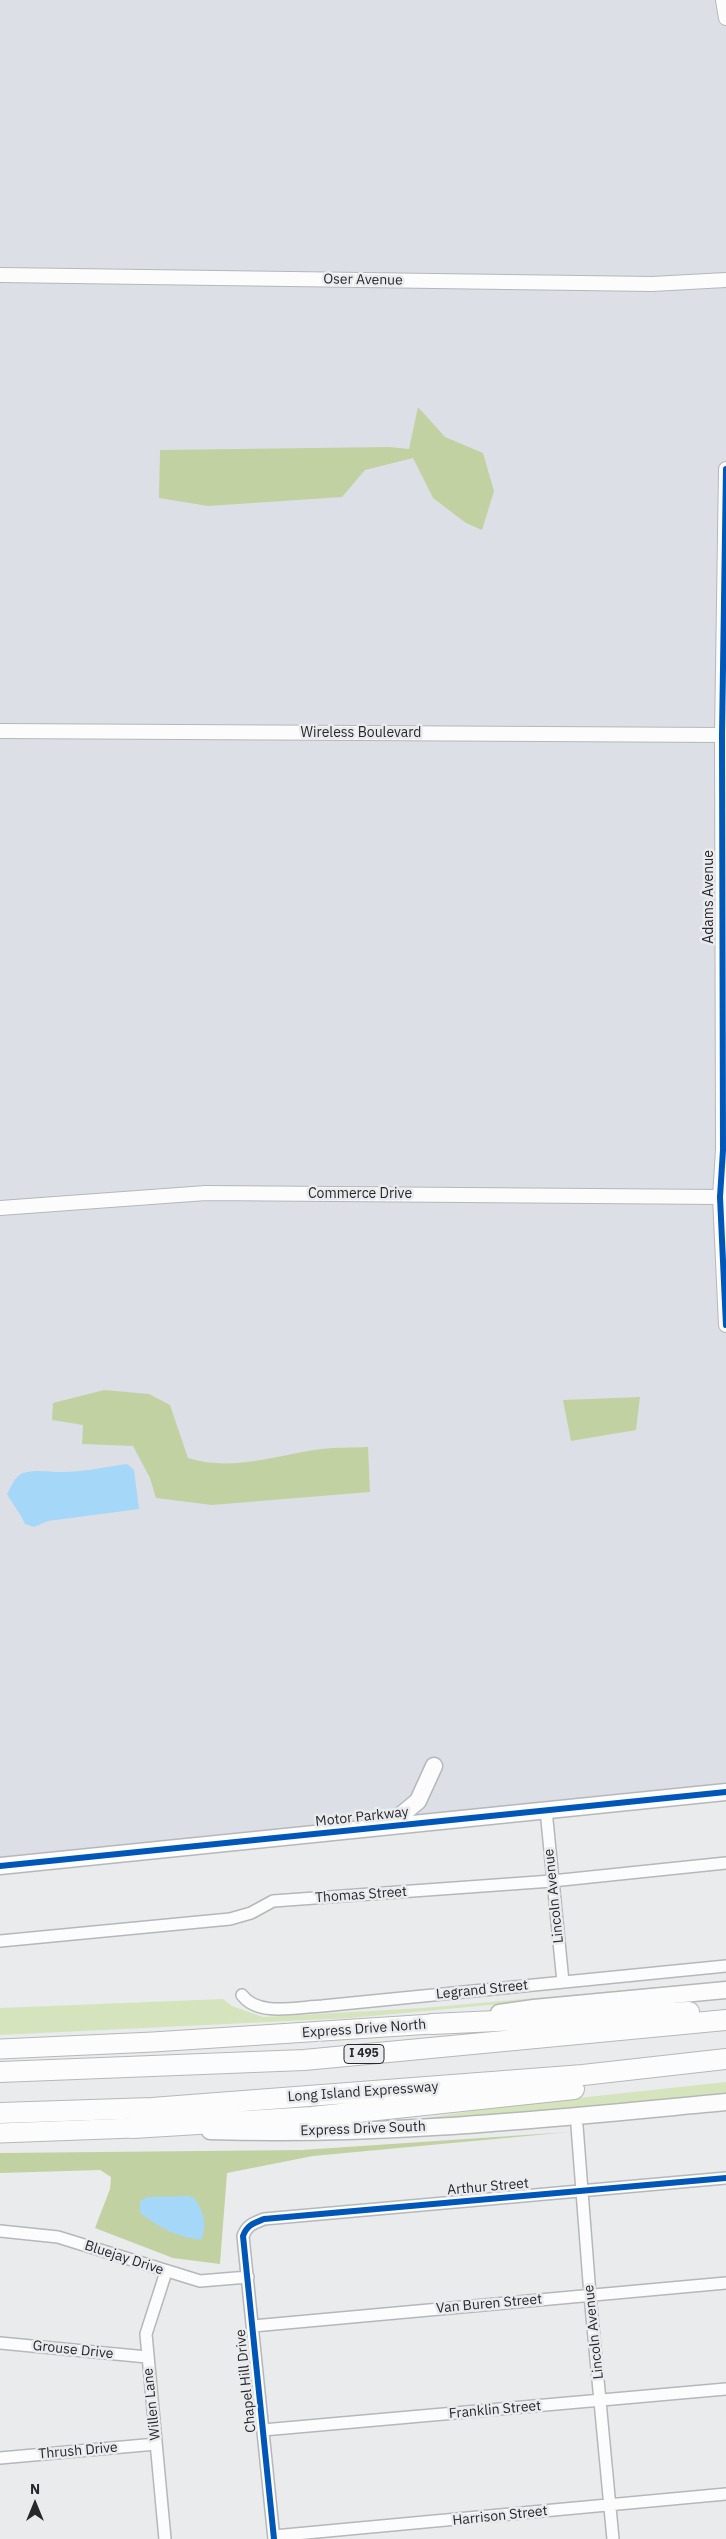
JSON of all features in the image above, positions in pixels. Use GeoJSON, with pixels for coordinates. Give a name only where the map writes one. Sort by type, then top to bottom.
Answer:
{"type":"FeatureCollection","features":[{"type":"Feature","properties":{"kind":"highway"},"geometry":{"type":"LineString","coordinates":[[432,2024],[692,2012],[726,2019]]}},
{"type":"Feature","properties":{"kind":"highway","name":"I 495"},"geometry":{"type":"LineString","coordinates":[[0,2072],[304,2060],[726,2019]]}},
{"type":"Feature","properties":{"kind":"highway","name":"Express Drive North"},"geometry":{"type":"LineString","coordinates":[[0,2049],[239,2038],[432,2024]]}},
{"type":"Feature","properties":{"kind":"highway"},"geometry":{"type":"LineString","coordinates":[[133,2128],[312,2117],[613,2085],[717,2060]]}},
{"type":"Feature","properties":{"kind":"highway","name":"Long Island Expressway"},"geometry":{"type":"LineString","coordinates":[[0,2113],[152,2108],[583,2075],[717,2060]]}},
{"type":"Feature","properties":{"kind":"highway","name":"Express Drive South"},"geometry":{"type":"LineString","coordinates":[[0,2133],[133,2128]]}},
{"type":"Feature","properties":{"kind":"main road"},"geometry":{"type":"LineString","coordinates":[[386,1827],[418,1801],[434,1766]]}},
{"type":"Feature","properties":{"kind":"main road","name":"Motor Parkway"},"geometry":{"type":"LineString","coordinates":[[0,1866],[726,1792]]}},
{"type":"Feature","properties":{"kind":"main road","name":"Express Drive North"},"geometry":{"type":"LineString","coordinates":[[432,2024],[534,2008],[726,1990]]}},
{"type":"Feature","properties":{"kind":"main road","name":"Express Drive South"},"geometry":{"type":"LineString","coordinates":[[133,2128],[271,2132],[404,2128],[504,2122],[726,2102]]}},
{"type":"Feature","properties":{"kind":"street"},"geometry":{"type":"LineString","coordinates":[[723,0],[726,18]]}},
{"type":"Feature","properties":{"kind":"street","name":"Oser Avenue"},"geometry":{"type":"LineString","coordinates":[[0,275],[652,284],[726,280]]}},
{"type":"Feature","properties":{"kind":"street","name":"Adams Avenue"},"geometry":{"type":"LineString","coordinates":[[726,469],[722,735],[724,937],[723,1150],[720,1197],[726,1325]]}},
{"type":"Feature","properties":{"kind":"street","name":"Wireless Boulevard"},"geometry":{"type":"LineString","coordinates":[[0,731],[722,735]]}},
{"type":"Feature","properties":{"kind":"street","name":"Commerce Drive"},"geometry":{"type":"LineString","coordinates":[[0,1208],[206,1193],[720,1197]]}},
{"type":"Feature","properties":{"kind":"street","name":"Lincoln Avenue"},"geometry":{"type":"LineString","coordinates":[[546,1810],[563,1982]]}},
{"type":"Feature","properties":{"kind":"street","name":"Thomas Street"},"geometry":{"type":"LineString","coordinates":[[0,1941],[230,1919],[251,1913],[273,1901],[552,1881],[726,1863]]}},
{"type":"Feature","properties":{"kind":"street","name":"Legrand Street"},"geometry":{"type":"LineString","coordinates":[[242,1995],[248,2003],[259,2008],[322,2006],[726,1966]]}},
{"type":"Feature","properties":{"kind":"street","name":"Lincoln Avenue"},"geometry":{"type":"LineString","coordinates":[[577,2126],[590,2295],[613,2539]]}},
{"type":"Feature","properties":{"kind":"street","name":"Arthur Street"},"geometry":{"type":"LineString","coordinates":[[252,2224],[264,2219],[726,2178]]}},
{"type":"Feature","properties":{"kind":"street","name":"Chapel Hill Drive"},"geometry":{"type":"LineString","coordinates":[[252,2224],[246,2230],[244,2236],[274,2538]]}},
{"type":"Feature","properties":{"kind":"street","name":"Bluejay Drive"},"geometry":{"type":"LineString","coordinates":[[0,2231],[58,2237],[200,2281],[248,2277]]}},
{"type":"Feature","properties":{"kind":"street","name":"Willen Lane"},"geometry":{"type":"LineString","coordinates":[[165,2539],[146,2357],[146,2334],[166,2272]]}},
{"type":"Feature","properties":{"kind":"street","name":"Van Buren Street"},"geometry":{"type":"LineString","coordinates":[[253,2326],[726,2284]]}},
{"type":"Feature","properties":{"kind":"street","name":"Grouse Drive"},"geometry":{"type":"LineString","coordinates":[[0,2343],[146,2357]]}},
{"type":"Feature","properties":{"kind":"street","name":"Franklin Street"},"geometry":{"type":"LineString","coordinates":[[263,2430],[726,2389]]}},
{"type":"Feature","properties":{"kind":"street","name":"Thrush Drive"},"geometry":{"type":"LineString","coordinates":[[0,2458],[156,2444]]}},
{"type":"Feature","properties":{"kind":"street","name":"Harrison Street"},"geometry":{"type":"LineString","coordinates":[[274,2538],[726,2494]]}},
{"type":"Feature","properties":{"kind":"shaded area"},"geometry":{"type":"Polygon","coordinates":[[[0,0],[726,0],[726,1795],[0,1869],[0,0]]]}},
{"type":"Feature","properties":{"kind":"green space"},"geometry":{"type":"Polygon","coordinates":[[[418,407],[445,437],[483,453],[494,491],[482,530],[466,523],[433,498],[413,458],[365,470],[342,497],[208,506],[159,498],[160,450],[389,447],[409,449],[418,407]]]}},
{"type":"Feature","properties":{"kind":"green space"},"geometry":{"type":"Polygon","coordinates":[[[104,1390],[149,1394],[170,1405],[188,1458],[205,1462],[238,1463],[321,1449],[368,1447],[370,1492],[212,1505],[156,1498],[150,1478],[133,1446],[82,1444],[83,1425],[52,1420],[53,1403],[104,1390]]]}},
{"type":"Feature","properties":{"kind":"green space"},"geometry":{"type":"Polygon","coordinates":[[[640,1397],[636,1430],[571,1441],[563,1400],[640,1397]]]}},
{"type":"Feature","properties":{"kind":"green space"},"geometry":{"type":"Polygon","coordinates":[[[726,1981],[726,1983],[350,2018],[0,2035],[0,2008],[223,1999],[232,2006],[263,2017],[423,2008],[726,1981]]]}},
{"type":"Feature","properties":{"kind":"green space"},"geometry":{"type":"Polygon","coordinates":[[[726,2082],[726,2097],[515,2117],[418,2119],[513,2105],[726,2082]]]}},
{"type":"Feature","properties":{"kind":"green space"},"geometry":{"type":"Polygon","coordinates":[[[570,2132],[313,2156],[227,2173],[220,2264],[173,2258],[95,2228],[110,2189],[111,2177],[100,2170],[0,2173],[0,2153],[302,2150],[570,2132]]]}},
{"type":"Feature","properties":{"kind":"water"},"geometry":{"type":"Polygon","coordinates":[[[127,1464],[134,1470],[139,1509],[48,1521],[34,1527],[25,1524],[7,1494],[15,1479],[23,1473],[78,1471],[127,1464]]]}},
{"type":"Feature","properties":{"kind":"water"},"geometry":{"type":"Polygon","coordinates":[[[188,2196],[194,2198],[204,2219],[201,2240],[168,2231],[140,2213],[140,2201],[148,2197],[188,2196]]]}},
{"type":"Feature","properties":{"kind":"cycle path"},"geometry":{"type":"LineString","coordinates":[[726,469],[722,735],[723,1150],[720,1197],[726,1325]]}},
{"type":"Feature","properties":{"kind":"cycle path"},"geometry":{"type":"LineString","coordinates":[[0,1866],[726,1792]]}},
{"type":"Feature","properties":{"kind":"cycle path"},"geometry":{"type":"LineString","coordinates":[[274,2539],[243,2236],[254,2223],[264,2219],[726,2178]]}}]}
